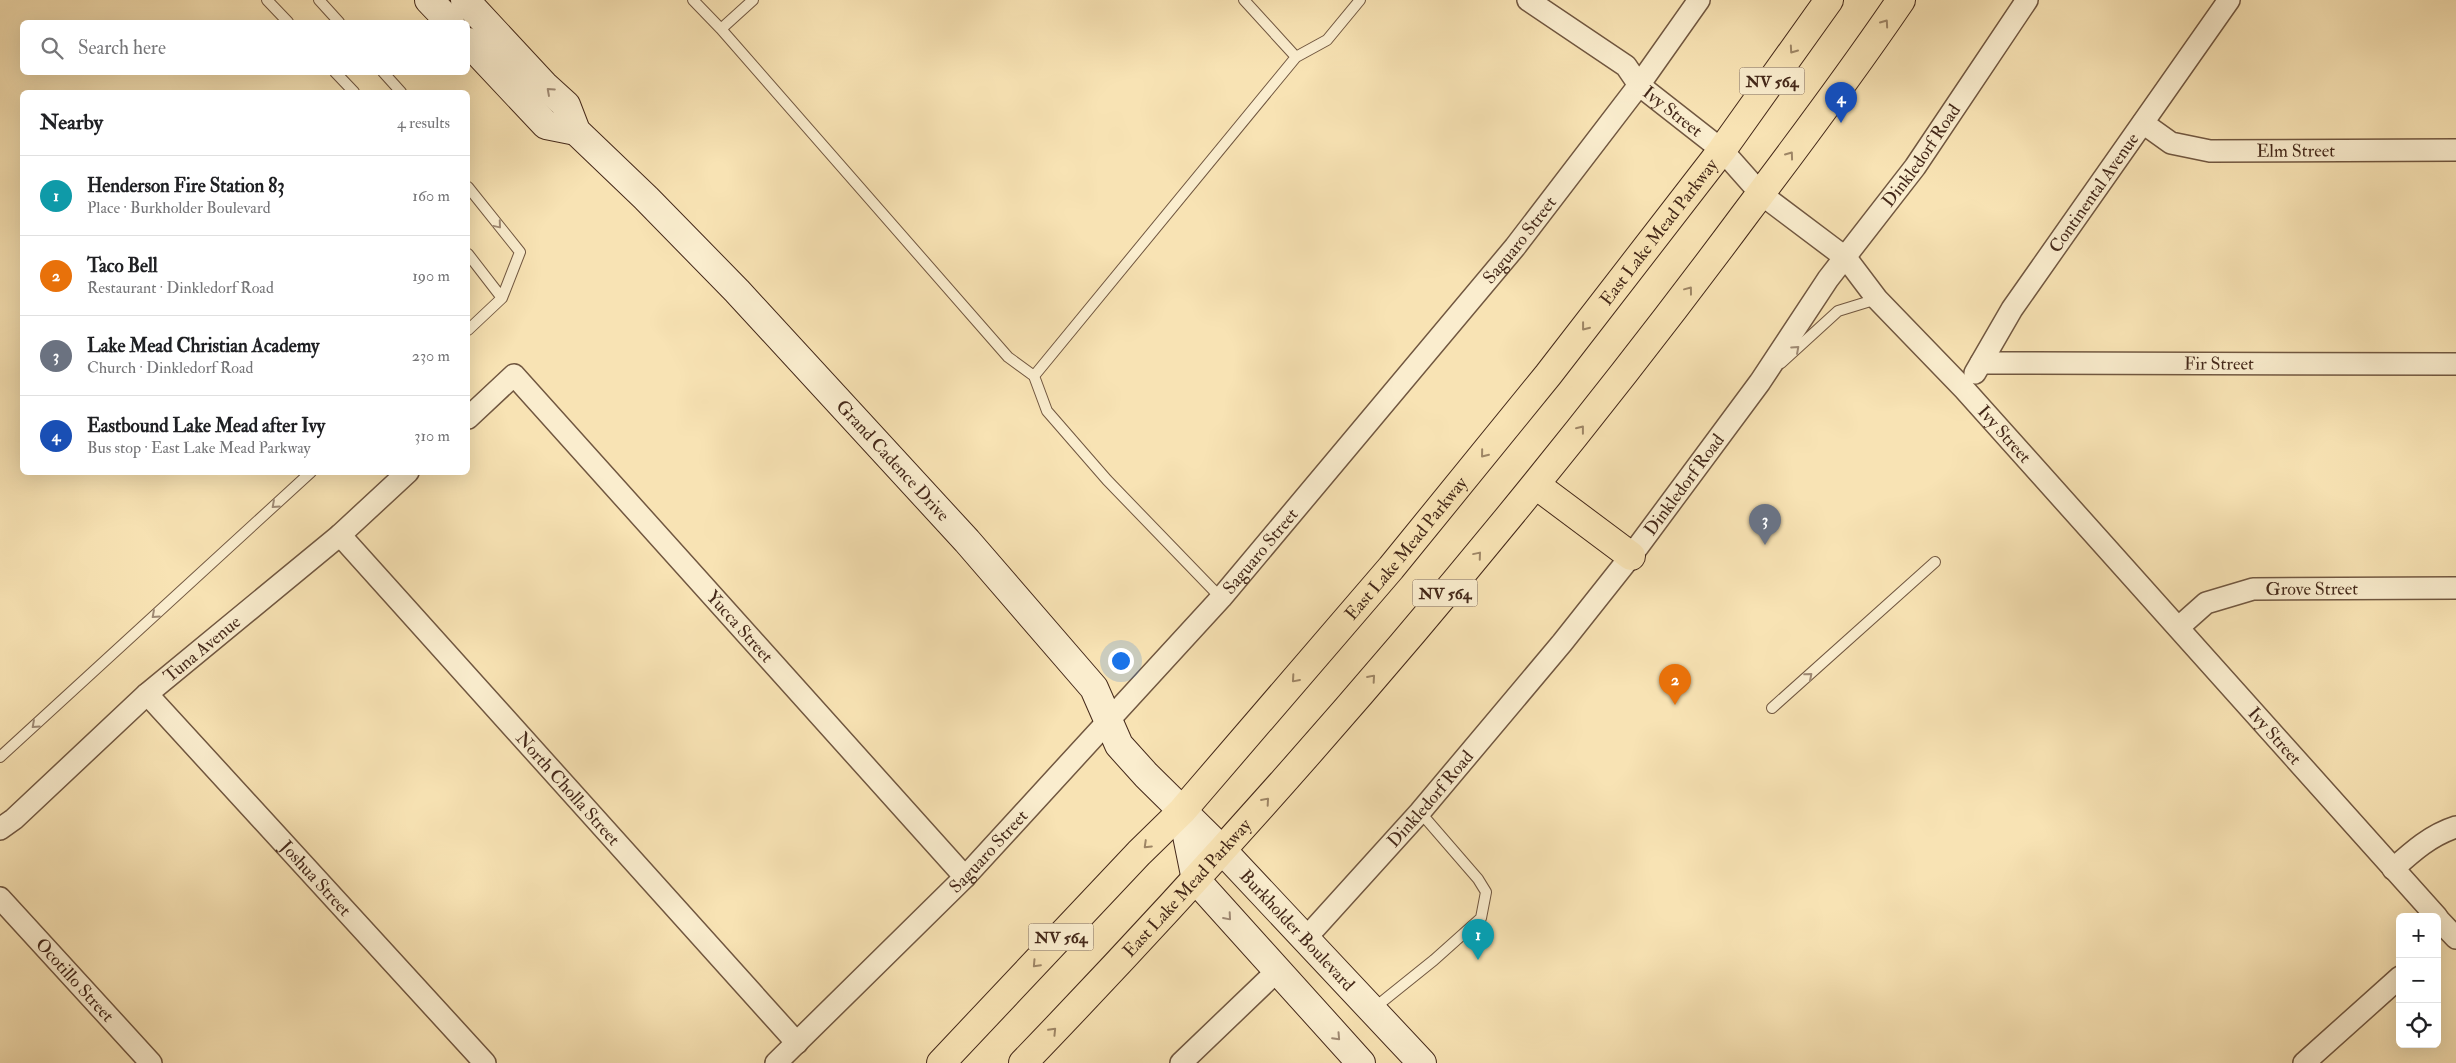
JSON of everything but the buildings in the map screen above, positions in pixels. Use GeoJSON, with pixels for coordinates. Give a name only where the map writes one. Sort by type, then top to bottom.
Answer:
{"type":"FeatureCollection","features":[{"type":"Feature","properties":{"kind":"main road"},"geometry":{"type":"LineString","coordinates":[[429,0],[448,20]]}},
{"type":"Feature","properties":{"kind":"main road","name":"Grand Cadence Drive"},"geometry":{"type":"LineString","coordinates":[[465,0],[544,85],[566,105],[576,131],[646,198],[737,291],[967,541],[1094,688],[1119,745],[1182,811]]}},
{"type":"Feature","properties":{"kind":"main road","name":"East Lake Mead Parkway"},"geometry":{"type":"LineString","coordinates":[[941,1063],[1139,853],[1182,811],[1397,560],[1548,375],[1722,150],[1829,0]]}},
{"type":"Feature","properties":{"kind":"main road","name":"East Lake Mead Parkway"},"geometry":{"type":"LineString","coordinates":[[1023,1063],[1223,851],[1536,485],[1660,329],[1761,194],[1901,0]]}},
{"type":"Feature","properties":{"kind":"main road"},"geometry":{"type":"LineString","coordinates":[[470,44],[546,125],[576,131]]}},
{"type":"Feature","properties":{"kind":"main road"},"geometry":{"type":"LineString","coordinates":[[1536,485],[1631,556]]}},
{"type":"Feature","properties":{"kind":"main road"},"geometry":{"type":"LineString","coordinates":[[1182,811],[1196,880],[1361,1063]]}},
{"type":"Feature","properties":{"kind":"main road","name":"Burkholder Boulevard"},"geometry":{"type":"LineString","coordinates":[[1182,811],[1223,851],[1422,1063]]}},
{"type":"Feature","properties":{"kind":"main road"},"geometry":{"type":"LineString","coordinates":[[964,1063],[972,1032]]}},
{"type":"Feature","properties":{"kind":"street","name":"Ivy Street"},"geometry":{"type":"LineString","coordinates":[[1528,0],[1626,66],[1639,85],[1722,150],[1761,194],[1846,258],[1877,299],[1965,390],[2178,627],[2393,868],[2443,929]]}},
{"type":"Feature","properties":{"kind":"street","name":"Saguaro Street"},"geometry":{"type":"LineString","coordinates":[[776,1063],[965,877],[1221,598],[1515,248],[1639,85],[1699,0]]}},
{"type":"Feature","properties":{"kind":"street","name":"Dinkledorf Road"},"geometry":{"type":"LineString","coordinates":[[1305,939],[1420,812],[1562,643],[1631,556],[1760,382],[1828,279],[1915,167],[2027,0]]}},
{"type":"Feature","properties":{"kind":"street","name":"Continental Avenue"},"geometry":{"type":"LineString","coordinates":[[1965,390],[2012,309],[2229,0]]}},
{"type":"Feature","properties":{"kind":"street","name":"Elm Street"},"geometry":{"type":"LineString","coordinates":[[2143,123],[2171,143],[2210,151],[2456,150]]}},
{"type":"Feature","properties":{"kind":"street","name":"Fir Street"},"geometry":{"type":"LineString","coordinates":[[1981,363],[2456,364]]}},
{"type":"Feature","properties":{"kind":"street","name":"Yucca Street"},"geometry":{"type":"LineString","coordinates":[[470,416],[514,375],[965,877]]}},
{"type":"Feature","properties":{"kind":"street","name":"Tuna Avenue"},"geometry":{"type":"LineString","coordinates":[[0,829],[14,819],[147,694],[340,535],[405,475]]}},
{"type":"Feature","properties":{"kind":"street","name":"North Cholla Street"},"geometry":{"type":"LineString","coordinates":[[340,535],[797,1043]]}},
{"type":"Feature","properties":{"kind":"street","name":"Grove Street"},"geometry":{"type":"LineString","coordinates":[[2178,627],[2206,603],[2253,589],[2456,588]]}},
{"type":"Feature","properties":{"kind":"street","name":"Joshua Street"},"geometry":{"type":"LineString","coordinates":[[147,694],[485,1063]]}},
{"type":"Feature","properties":{"kind":"street"},"geometry":{"type":"LineString","coordinates":[[2393,868],[2419,846],[2444,830],[2456,826]]}},
{"type":"Feature","properties":{"kind":"street","name":"Ocotillo Street"},"geometry":{"type":"LineString","coordinates":[[0,898],[151,1063]]}},
{"type":"Feature","properties":{"kind":"street"},"geometry":{"type":"LineString","coordinates":[[1182,1063],[1277,971]]}},
{"type":"Feature","properties":{"kind":"street"},"geometry":{"type":"LineString","coordinates":[[2304,1063],[2396,980]]}},
{"type":"Feature","properties":{"kind":"lane"},"geometry":{"type":"LineString","coordinates":[[267,0],[286,20]]}},
{"type":"Feature","properties":{"kind":"lane"},"geometry":{"type":"LineString","coordinates":[[319,0],[337,20]]}},
{"type":"Feature","properties":{"kind":"lane"},"geometry":{"type":"LineString","coordinates":[[693,0],[721,28],[1008,357],[1034,376],[1047,412],[1107,480],[1221,598]]}},
{"type":"Feature","properties":{"kind":"lane"},"geometry":{"type":"LineString","coordinates":[[721,28],[753,0]]}},
{"type":"Feature","properties":{"kind":"lane"},"geometry":{"type":"LineString","coordinates":[[1244,0],[1296,57]]}},
{"type":"Feature","properties":{"kind":"lane"},"geometry":{"type":"LineString","coordinates":[[1034,376],[1296,57],[1327,40],[1360,0]]}},
{"type":"Feature","properties":{"kind":"lane"},"geometry":{"type":"LineString","coordinates":[[338,75],[352,90]]}},
{"type":"Feature","properties":{"kind":"lane"},"geometry":{"type":"LineString","coordinates":[[386,75],[399,90]]}},
{"type":"Feature","properties":{"kind":"lane"},"geometry":{"type":"LineString","coordinates":[[470,190],[520,252],[502,298],[470,328]]}},
{"type":"Feature","properties":{"kind":"lane"},"geometry":{"type":"LineString","coordinates":[[470,257],[502,298]]}},
{"type":"Feature","properties":{"kind":"lane"},"geometry":{"type":"LineString","coordinates":[[1760,382],[1838,311],[1877,299]]}},
{"type":"Feature","properties":{"kind":"lane"},"geometry":{"type":"LineString","coordinates":[[0,757],[308,475]]}},
{"type":"Feature","properties":{"kind":"lane"},"geometry":{"type":"LineString","coordinates":[[1772,708],[1935,562]]}},
{"type":"Feature","properties":{"kind":"lane"},"geometry":{"type":"LineString","coordinates":[[1372,1010],[1434,960],[1481,918],[1486,892],[1478,879],[1420,812]]}},
{"type":"Feature","properties":{"kind":"place","name":"Eastbound Lake Mead after Ivy"},"geometry":{"type":"Point","coordinates":[1841,123]}},
{"type":"Feature","properties":{"kind":"place","name":"Lake Mead Christian Academy"},"geometry":{"type":"Point","coordinates":[1765,545]}},
{"type":"Feature","properties":{"kind":"place","name":"Taco Bell"},"geometry":{"type":"Point","coordinates":[1675,705]}},
{"type":"Feature","properties":{"kind":"place","name":"Henderson Fire Station 83"},"geometry":{"type":"Point","coordinates":[1478,960]}}]}
